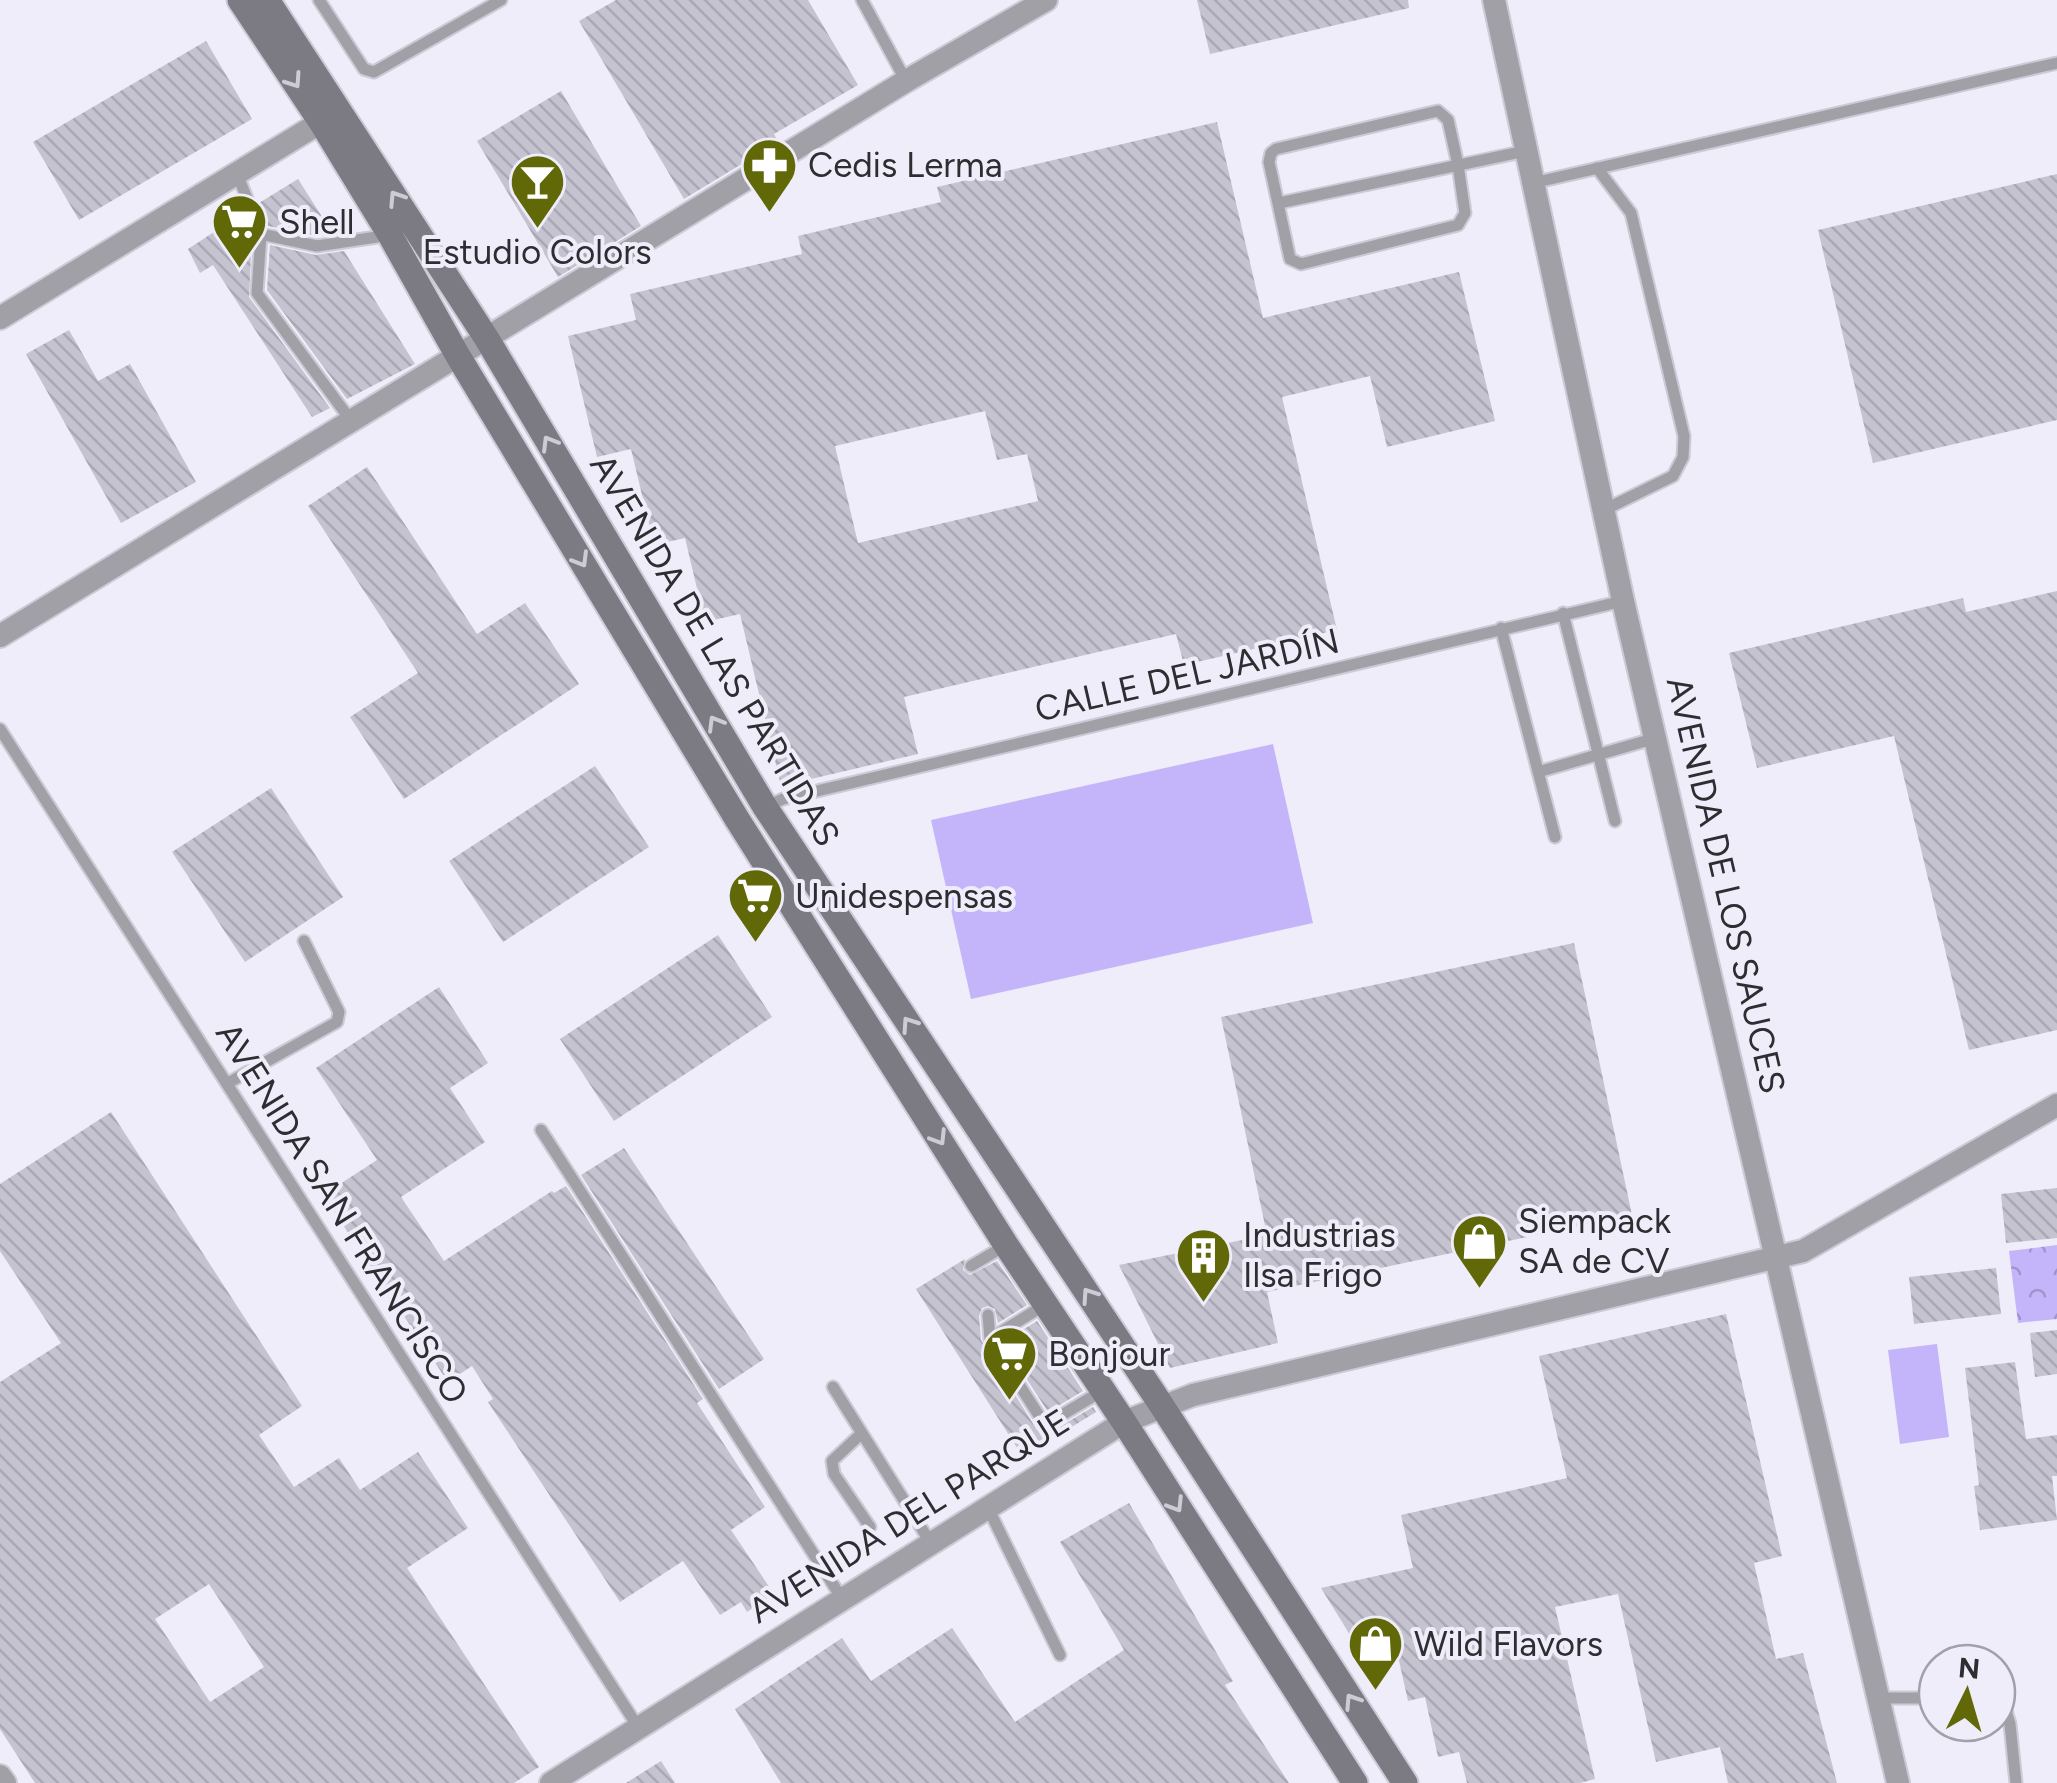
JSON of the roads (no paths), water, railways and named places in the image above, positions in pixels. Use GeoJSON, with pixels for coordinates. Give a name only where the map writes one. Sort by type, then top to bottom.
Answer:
{"type":"FeatureCollection","features":[{"type":"Feature","properties":{"kind":"main road","name":"AVENIDA DE LAS PARTIDAS"},"geometry":{"type":"LineString","coordinates":[[240,0],[390,235],[458,356],[737,820],[1006,1245],[1355,1783]]}},
{"type":"Feature","properties":{"kind":"main road","name":"AVENIDA DE LAS PARTIDAS"},"geometry":{"type":"LineString","coordinates":[[267,0],[487,338],[764,807],[1162,1406],[1405,1783]]}},
{"type":"Feature","properties":{"kind":"street"},"geometry":{"type":"LineString","coordinates":[[0,636],[906,81],[1046,0]]}},
{"type":"Feature","properties":{"kind":"street","name":"AVENIDA DE LOS SAUCES"},"geometry":{"type":"LineString","coordinates":[[1494,0],[1623,601],[1898,1783]]}},
{"type":"Feature","properties":{"kind":"street"},"geometry":{"type":"LineString","coordinates":[[0,318],[321,122]]}},
{"type":"Feature","properties":{"kind":"street","name":"AVENIDA DEL PARQUE"},"geometry":{"type":"LineString","coordinates":[[550,1783],[1124,1422],[1212,1391],[1802,1252],[2057,1105]]}},
{"type":"Feature","properties":{"kind":"street"},"geometry":{"type":"LineString","coordinates":[[0,1776],[4,1783]]}},
{"type":"Feature","properties":{"kind":"lane"},"geometry":{"type":"LineString","coordinates":[[319,0],[364,69],[374,72],[501,0]]}},
{"type":"Feature","properties":{"kind":"lane"},"geometry":{"type":"LineString","coordinates":[[862,0],[906,81]]}},
{"type":"Feature","properties":{"kind":"lane"},"geometry":{"type":"LineString","coordinates":[[1532,183],[2057,63]]}},
{"type":"Feature","properties":{"kind":"lane"},"geometry":{"type":"LineString","coordinates":[[1438,112],[1448,120],[1458,165],[1465,213],[1458,225],[1301,264],[1290,259],[1269,162],[1276,149],[1438,112]]}},
{"type":"Feature","properties":{"kind":"lane"},"geometry":{"type":"LineString","coordinates":[[1279,204],[1526,151]]}},
{"type":"Feature","properties":{"kind":"lane"},"geometry":{"type":"LineString","coordinates":[[1597,168],[1631,213],[1684,436],[1682,457],[1673,476],[1604,510]]}},
{"type":"Feature","properties":{"kind":"lane"},"geometry":{"type":"LineString","coordinates":[[238,176],[261,234],[257,292],[352,422]]}},
{"type":"Feature","properties":{"kind":"lane"},"geometry":{"type":"LineString","coordinates":[[261,234],[317,246],[390,235]]}},
{"type":"Feature","properties":{"kind":"lane","name":"CALLE DEL JARDÍN"},"geometry":{"type":"LineString","coordinates":[[764,807],[802,794],[1623,601]]}},
{"type":"Feature","properties":{"kind":"lane"},"geometry":{"type":"LineString","coordinates":[[1563,613],[1616,821]]}},
{"type":"Feature","properties":{"kind":"lane"},"geometry":{"type":"LineString","coordinates":[[1501,628],[1555,837]]}},
{"type":"Feature","properties":{"kind":"lane","name":"AVENIDA SAN FRANCISCO"},"geometry":{"type":"LineString","coordinates":[[0,729],[638,1727]]}},
{"type":"Feature","properties":{"kind":"lane"},"geometry":{"type":"LineString","coordinates":[[1538,772],[1656,738]]}},
{"type":"Feature","properties":{"kind":"lane"},"geometry":{"type":"LineString","coordinates":[[228,1083],[336,1022],[338,1012],[304,940]]}},
{"type":"Feature","properties":{"kind":"lane"},"geometry":{"type":"LineString","coordinates":[[541,1130],[843,1600]]}},
{"type":"Feature","properties":{"kind":"lane"},"geometry":{"type":"LineString","coordinates":[[971,1266],[1006,1245]]}},
{"type":"Feature","properties":{"kind":"lane"},"geometry":{"type":"LineString","coordinates":[[990,1338],[1046,1304]]}},
{"type":"Feature","properties":{"kind":"lane"},"geometry":{"type":"LineString","coordinates":[[988,1314],[990,1338],[1045,1424],[1102,1391]]}},
{"type":"Feature","properties":{"kind":"lane"},"geometry":{"type":"LineString","coordinates":[[833,1386],[932,1545]]}},
{"type":"Feature","properties":{"kind":"lane"},"geometry":{"type":"LineString","coordinates":[[862,1433],[832,1462],[834,1474],[870,1527]]}},
{"type":"Feature","properties":{"kind":"lane"},"geometry":{"type":"LineString","coordinates":[[989,1510],[1060,1654]]}},
{"type":"Feature","properties":{"kind":"lane"},"geometry":{"type":"LineString","coordinates":[[1878,1698],[1917,1698]]}},
{"type":"Feature","properties":{"kind":"lane"},"geometry":{"type":"LineString","coordinates":[[2012,1743],[2016,1783]]}},
{"type":"Feature","properties":{"kind":"place","name":"Cedis Lerma"},"geometry":{"type":"Point","coordinates":[769,214]}},
{"type":"Feature","properties":{"kind":"place","name":"Estudio Colors"},"geometry":{"type":"Point","coordinates":[537,230]}},
{"type":"Feature","properties":{"kind":"place","name":"Shell"},"geometry":{"type":"Point","coordinates":[240,271]}},
{"type":"Feature","properties":{"kind":"place","name":"Unidespensas"},"geometry":{"type":"Point","coordinates":[756,945]}},
{"type":"Feature","properties":{"kind":"place","name":"Siempack SA de CV"},"geometry":{"type":"Point","coordinates":[1479,1290]}},
{"type":"Feature","properties":{"kind":"place","name":"Industrias Ilsa Frigo"},"geometry":{"type":"Point","coordinates":[1204,1304]}},
{"type":"Feature","properties":{"kind":"place","name":"Bonjour"},"geometry":{"type":"Point","coordinates":[1009,1403]}},
{"type":"Feature","properties":{"kind":"place","name":"Wild Flavors"},"geometry":{"type":"Point","coordinates":[1375,1693]}}]}
